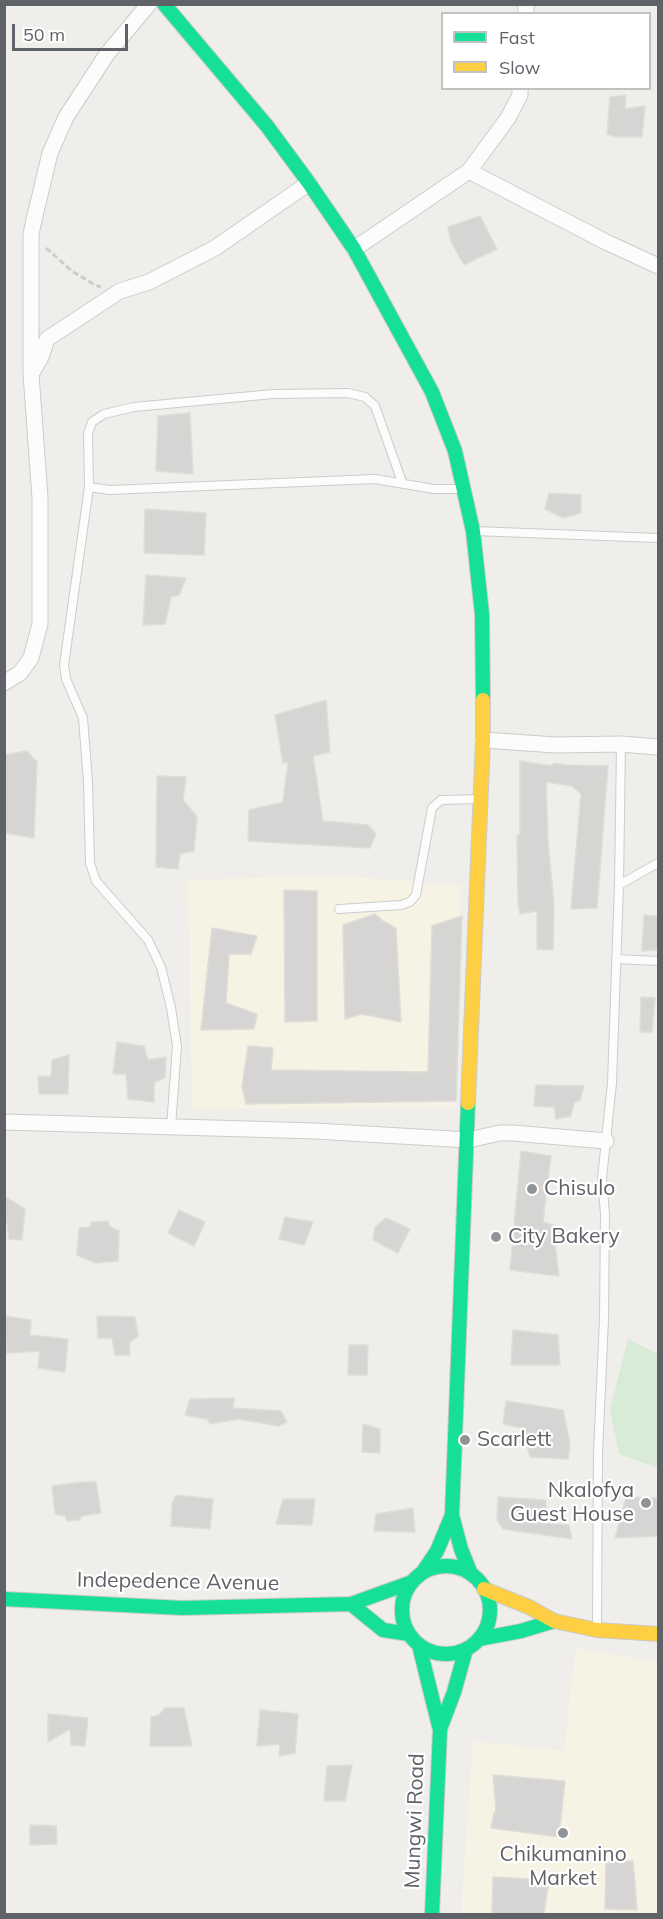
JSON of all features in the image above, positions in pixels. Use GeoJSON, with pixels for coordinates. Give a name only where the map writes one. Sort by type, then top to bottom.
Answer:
{"type":"FeatureCollection","features":[{"type":"Feature","properties":{"kind":"street"},"geometry":{"type":"LineString","coordinates":[[4,683],[20,673],[32,658],[40,624],[40,498],[31,374],[32,234],[50,153],[66,117],[106,54],[149,4]]}},
{"type":"Feature","properties":{"kind":"street"},"geometry":{"type":"LineString","coordinates":[[164,4],[267,126],[354,249],[432,392],[455,451],[473,531],[482,614],[483,740],[452,1515],[461,1549],[471,1574],[484,1589],[490,1606],[488,1623],[479,1639],[466,1649],[450,1654],[434,1652],[419,1645],[409,1634],[402,1617],[403,1598],[412,1582],[423,1572],[437,1551],[452,1515]]}},
{"type":"Feature","properties":{"kind":"street"},"geometry":{"type":"LineString","coordinates":[[354,249],[469,171],[508,118],[520,90]]}},
{"type":"Feature","properties":{"kind":"street"},"geometry":{"type":"LineString","coordinates":[[469,171],[606,242],[658,266]]}},
{"type":"Feature","properties":{"kind":"street"},"geometry":{"type":"LineString","coordinates":[[31,374],[41,357],[47,339],[120,291],[149,282],[215,248],[309,183]]}},
{"type":"Feature","properties":{"kind":"street"},"geometry":{"type":"LineString","coordinates":[[483,740],[556,745],[621,744],[658,747]]}},
{"type":"Feature","properties":{"kind":"street"},"geometry":{"type":"LineString","coordinates":[[4,1122],[316,1131],[468,1140],[500,1133],[513,1133],[606,1141]]}},
{"type":"Feature","properties":{"kind":"street"},"geometry":{"type":"LineString","coordinates":[[423,1572],[435,1567],[447,1566],[460,1568],[471,1574]]}},
{"type":"Feature","properties":{"kind":"street","name":"Indepedence Avenue"},"geometry":{"type":"LineString","coordinates":[[4,1599],[182,1608],[351,1604],[412,1582]]}},
{"type":"Feature","properties":{"kind":"street"},"geometry":{"type":"LineString","coordinates":[[484,1589],[529,1607],[554,1621],[597,1630],[658,1634]]}},
{"type":"Feature","properties":{"kind":"street"},"geometry":{"type":"LineString","coordinates":[[351,1604],[383,1630],[409,1634]]}},
{"type":"Feature","properties":{"kind":"street"},"geometry":{"type":"LineString","coordinates":[[479,1639],[521,1631],[554,1621]]}},
{"type":"Feature","properties":{"kind":"street"},"geometry":{"type":"LineString","coordinates":[[419,1645],[440,1730]]}},
{"type":"Feature","properties":{"kind":"street"},"geometry":{"type":"LineString","coordinates":[[440,1730],[466,1649]]}},
{"type":"Feature","properties":{"kind":"street","name":"Mungwi Road"},"geometry":{"type":"LineString","coordinates":[[432,1914],[440,1730]]}},
{"type":"Feature","properties":{"kind":"lane"},"geometry":{"type":"LineString","coordinates":[[171,1127],[177,1046],[171,1008],[161,967],[148,940],[96,881],[90,863],[88,782],[82,718],[66,679],[65,653],[89,487],[88,434],[92,422],[104,414],[134,407],[273,394],[348,393],[365,397],[375,406],[402,482]]}},
{"type":"Feature","properties":{"kind":"lane"},"geometry":{"type":"LineString","coordinates":[[89,487],[109,490],[375,479],[434,489],[463,489]]}},
{"type":"Feature","properties":{"kind":"lane"},"geometry":{"type":"LineString","coordinates":[[473,531],[658,538]]}},
{"type":"Feature","properties":{"kind":"lane"},"geometry":{"type":"LineString","coordinates":[[597,1630],[598,1453],[604,1320],[605,1214],[602,1178],[612,1083],[621,744]]}},
{"type":"Feature","properties":{"kind":"lane"},"geometry":{"type":"LineString","coordinates":[[339,909],[401,905],[410,902],[416,895],[432,808],[441,800],[481,799]]}},
{"type":"Feature","properties":{"kind":"lane"},"geometry":{"type":"LineString","coordinates":[[619,885],[658,863]]}},
{"type":"Feature","properties":{"kind":"lane"},"geometry":{"type":"LineString","coordinates":[[616,959],[658,961]]}},
{"type":"Feature","properties":{"kind":"path"},"geometry":{"type":"LineString","coordinates":[[32,234],[72,271],[94,285],[120,291]]}},
{"type":"Feature","properties":{"kind":"shaded area"},"geometry":{"type":"Polygon","coordinates":[[[325,876],[461,886],[454,1108],[192,1109],[188,880],[325,876]]]}},
{"type":"Feature","properties":{"kind":"shaded area","name":"Chikumanino Market"},"geometry":{"type":"Polygon","coordinates":[[[576,1648],[658,1662],[658,1914],[461,1914],[473,1741],[564,1751],[576,1648]]]}},
{"type":"Feature","properties":{"kind":"green space"},"geometry":{"type":"Polygon","coordinates":[[[628,1339],[658,1354],[658,1468],[619,1454],[610,1409],[628,1339]]]}},
{"type":"Feature","properties":{"kind":"building"},"geometry":{"type":"Polygon","coordinates":[[[626,95],[625,109],[645,106],[642,137],[616,137],[607,134],[610,97],[626,95]]]}},
{"type":"Feature","properties":{"kind":"building"},"geometry":{"type":"Polygon","coordinates":[[[480,216],[497,249],[464,265],[451,242],[448,227],[480,216]]]}},
{"type":"Feature","properties":{"kind":"building"},"geometry":{"type":"Polygon","coordinates":[[[190,413],[193,474],[156,471],[158,416],[190,413]]]}},
{"type":"Feature","properties":{"kind":"building"},"geometry":{"type":"Polygon","coordinates":[[[549,493],[581,495],[581,513],[563,518],[545,509],[549,493]]]}},
{"type":"Feature","properties":{"kind":"building"},"geometry":{"type":"Polygon","coordinates":[[[145,509],[206,513],[204,555],[144,553],[145,509]]]}},
{"type":"Feature","properties":{"kind":"building"},"geometry":{"type":"Polygon","coordinates":[[[146,575],[186,578],[179,595],[171,597],[165,624],[143,625],[146,575]]]}},
{"type":"Feature","properties":{"kind":"building"},"geometry":{"type":"Polygon","coordinates":[[[326,700],[330,752],[313,756],[323,821],[368,825],[376,834],[370,848],[248,841],[249,810],[283,802],[288,762],[283,763],[275,715],[326,700]]]}},
{"type":"Feature","properties":{"kind":"building"},"geometry":{"type":"Polygon","coordinates":[[[27,751],[37,762],[34,838],[4,833],[4,755],[27,751]]]}},
{"type":"Feature","properties":{"kind":"building"},"geometry":{"type":"Polygon","coordinates":[[[520,761],[552,766],[553,763],[608,766],[597,908],[571,909],[581,794],[572,786],[546,782],[548,841],[554,906],[553,950],[537,949],[537,911],[520,914],[517,835],[520,835],[520,761]]]}},
{"type":"Feature","properties":{"kind":"building"},"geometry":{"type":"Polygon","coordinates":[[[157,776],[186,777],[183,800],[197,816],[194,851],[180,854],[178,869],[156,867],[157,776]]]}},
{"type":"Feature","properties":{"kind":"building"},"geometry":{"type":"Polygon","coordinates":[[[284,890],[317,891],[317,1021],[285,1022],[284,890]]]}},
{"type":"Feature","properties":{"kind":"building"},"geometry":{"type":"Polygon","coordinates":[[[375,914],[396,928],[401,1022],[362,1014],[345,1019],[343,925],[375,914]]]}},
{"type":"Feature","properties":{"kind":"building"},"geometry":{"type":"Polygon","coordinates":[[[644,915],[658,916],[658,950],[642,951],[644,915]]]}},
{"type":"Feature","properties":{"kind":"building"},"geometry":{"type":"Polygon","coordinates":[[[462,916],[456,1101],[246,1104],[242,1086],[248,1046],[273,1048],[271,1070],[428,1072],[432,926],[462,916]]]}},
{"type":"Feature","properties":{"kind":"building"},"geometry":{"type":"Polygon","coordinates":[[[212,928],[257,936],[251,954],[229,954],[226,1003],[257,1014],[254,1029],[201,1030],[212,928]]]}},
{"type":"Feature","properties":{"kind":"building"},"geometry":{"type":"Polygon","coordinates":[[[641,997],[655,998],[652,1032],[640,1032],[641,997]]]}},
{"type":"Feature","properties":{"kind":"building"},"geometry":{"type":"Polygon","coordinates":[[[117,1042],[144,1046],[148,1060],[166,1057],[165,1077],[154,1083],[154,1102],[128,1099],[126,1074],[113,1074],[117,1042]]]}},
{"type":"Feature","properties":{"kind":"building"},"geometry":{"type":"Polygon","coordinates":[[[69,1055],[68,1094],[39,1094],[38,1076],[51,1077],[52,1060],[69,1055]]]}},
{"type":"Feature","properties":{"kind":"building"},"geometry":{"type":"Polygon","coordinates":[[[536,1085],[584,1086],[580,1100],[574,1103],[571,1116],[556,1119],[554,1107],[534,1106],[536,1085]]]}},
{"type":"Feature","properties":{"kind":"building","name":"Chisulo"},"geometry":{"type":"Polygon","coordinates":[[[521,1151],[551,1156],[543,1222],[565,1229],[561,1244],[555,1245],[559,1276],[510,1270],[521,1151]]]}},
{"type":"Feature","properties":{"kind":"building"},"geometry":{"type":"Polygon","coordinates":[[[4,1196],[25,1209],[22,1240],[9,1239],[7,1223],[4,1223],[4,1196]]]}},
{"type":"Feature","properties":{"kind":"building"},"geometry":{"type":"Polygon","coordinates":[[[179,1210],[205,1222],[194,1246],[168,1233],[179,1210]]]}},
{"type":"Feature","properties":{"kind":"building"},"geometry":{"type":"Polygon","coordinates":[[[285,1217],[313,1222],[304,1245],[279,1239],[285,1217]]]}},
{"type":"Feature","properties":{"kind":"building"},"geometry":{"type":"Polygon","coordinates":[[[386,1218],[410,1229],[398,1253],[373,1240],[375,1227],[386,1218]]]}},
{"type":"Feature","properties":{"kind":"building"},"geometry":{"type":"Polygon","coordinates":[[[108,1221],[110,1227],[119,1231],[118,1261],[95,1263],[77,1255],[79,1228],[90,1227],[92,1222],[108,1221]]]}},
{"type":"Feature","properties":{"kind":"building"},"geometry":{"type":"Polygon","coordinates":[[[4,1316],[31,1320],[30,1335],[68,1339],[65,1372],[38,1368],[40,1351],[7,1353],[4,1316]]]}},
{"type":"Feature","properties":{"kind":"building"},"geometry":{"type":"Polygon","coordinates":[[[97,1316],[135,1317],[138,1336],[129,1343],[130,1355],[115,1355],[112,1338],[98,1338],[97,1316]]]}},
{"type":"Feature","properties":{"kind":"building"},"geometry":{"type":"Polygon","coordinates":[[[513,1330],[558,1335],[560,1365],[511,1365],[513,1330]]]}},
{"type":"Feature","properties":{"kind":"building"},"geometry":{"type":"Polygon","coordinates":[[[349,1345],[368,1345],[367,1375],[348,1375],[349,1345]]]}},
{"type":"Feature","properties":{"kind":"building"},"geometry":{"type":"Polygon","coordinates":[[[234,1398],[233,1408],[281,1411],[287,1422],[279,1426],[238,1419],[210,1424],[207,1419],[185,1415],[190,1399],[234,1398]]]}},
{"type":"Feature","properties":{"kind":"building"},"geometry":{"type":"Polygon","coordinates":[[[506,1401],[563,1410],[570,1443],[568,1459],[530,1457],[522,1428],[503,1424],[506,1401]]]}},
{"type":"Feature","properties":{"kind":"building"},"geometry":{"type":"Polygon","coordinates":[[[363,1424],[380,1429],[380,1453],[362,1452],[363,1424]]]}},
{"type":"Feature","properties":{"kind":"building"},"geometry":{"type":"Polygon","coordinates":[[[96,1482],[101,1513],[67,1521],[65,1516],[55,1514],[52,1486],[96,1482]]]}},
{"type":"Feature","properties":{"kind":"building"},"geometry":{"type":"Polygon","coordinates":[[[176,1495],[213,1499],[210,1529],[171,1526],[172,1504],[176,1495]]]}},
{"type":"Feature","properties":{"kind":"building"},"geometry":{"type":"Polygon","coordinates":[[[498,1497],[546,1500],[546,1523],[569,1525],[572,1539],[503,1529],[497,1520],[498,1497]]]}},
{"type":"Feature","properties":{"kind":"building"},"geometry":{"type":"Polygon","coordinates":[[[626,1497],[658,1498],[658,1536],[615,1538],[626,1497]]]}},
{"type":"Feature","properties":{"kind":"building"},"geometry":{"type":"Polygon","coordinates":[[[283,1499],[315,1499],[312,1525],[276,1524],[283,1499]]]}},
{"type":"Feature","properties":{"kind":"building"},"geometry":{"type":"Polygon","coordinates":[[[413,1508],[415,1532],[374,1531],[376,1514],[413,1508]]]}},
{"type":"Feature","properties":{"kind":"building"},"geometry":{"type":"Polygon","coordinates":[[[165,1708],[184,1708],[192,1746],[150,1746],[151,1717],[159,1715],[165,1708]]]}},
{"type":"Feature","properties":{"kind":"building"},"geometry":{"type":"Polygon","coordinates":[[[260,1710],[298,1714],[295,1753],[279,1756],[280,1744],[257,1746],[260,1710]]]}},
{"type":"Feature","properties":{"kind":"building"},"geometry":{"type":"Polygon","coordinates":[[[48,1714],[88,1718],[85,1746],[71,1745],[70,1729],[48,1742],[48,1714]]]}},
{"type":"Feature","properties":{"kind":"building"},"geometry":{"type":"Polygon","coordinates":[[[352,1765],[345,1801],[324,1801],[327,1766],[352,1765]]]}},
{"type":"Feature","properties":{"kind":"building"},"geometry":{"type":"Polygon","coordinates":[[[493,1775],[565,1781],[559,1837],[491,1828],[496,1811],[493,1775]]]}},
{"type":"Feature","properties":{"kind":"building"},"geometry":{"type":"Polygon","coordinates":[[[30,1825],[56,1826],[57,1844],[30,1845],[30,1825]]]}},
{"type":"Feature","properties":{"kind":"building"},"geometry":{"type":"Polygon","coordinates":[[[633,1861],[637,1910],[605,1909],[606,1862],[633,1861]]]}},
{"type":"Feature","properties":{"kind":"building"},"geometry":{"type":"Polygon","coordinates":[[[493,1877],[549,1880],[544,1914],[492,1914],[493,1877]]]}},
{"type":"Feature","properties":{"kind":"traffic: fast"},"geometry":{"type":"LineString","coordinates":[[164,4],[267,126],[309,183],[354,249],[432,392],[455,451],[473,531],[482,614],[483,700]]}},
{"type":"Feature","properties":{"kind":"traffic: fast"},"geometry":{"type":"LineString","coordinates":[[468,1103],[452,1515],[461,1549],[471,1574]]}},
{"type":"Feature","properties":{"kind":"traffic: fast"},"geometry":{"type":"LineString","coordinates":[[423,1572],[437,1551],[452,1515]]}},
{"type":"Feature","properties":{"kind":"traffic: fast"},"geometry":{"type":"LineString","coordinates":[[446,1566],[463,1570],[477,1579],[486,1593],[490,1610],[486,1627],[477,1641],[463,1650],[446,1654],[429,1650],[415,1641],[406,1627],[402,1610],[406,1593],[415,1579],[429,1570],[446,1566]]}},
{"type":"Feature","properties":{"kind":"traffic: fast"},"geometry":{"type":"LineString","coordinates":[[4,1599],[182,1608],[351,1604],[412,1582]]}},
{"type":"Feature","properties":{"kind":"traffic: fast"},"geometry":{"type":"LineString","coordinates":[[351,1604],[383,1630],[409,1634]]}},
{"type":"Feature","properties":{"kind":"traffic: fast"},"geometry":{"type":"LineString","coordinates":[[479,1639],[521,1631],[554,1621]]}},
{"type":"Feature","properties":{"kind":"traffic: fast"},"geometry":{"type":"LineString","coordinates":[[419,1645],[440,1730],[432,1914]]}},
{"type":"Feature","properties":{"kind":"traffic: fast"},"geometry":{"type":"LineString","coordinates":[[440,1729],[454,1692],[466,1649]]}},
{"type":"Feature","properties":{"kind":"traffic: slow"},"geometry":{"type":"LineString","coordinates":[[468,1103],[483,700]]}},
{"type":"Feature","properties":{"kind":"traffic: slow"},"geometry":{"type":"LineString","coordinates":[[484,1589],[529,1607],[554,1621],[597,1630],[658,1634]]}},
{"type":"Feature","properties":{"kind":"place","name":"Chisulo"},"geometry":{"type":"Point","coordinates":[532,1189]}},
{"type":"Feature","properties":{"kind":"place","name":"City Bakery"},"geometry":{"type":"Point","coordinates":[496,1237]}},
{"type":"Feature","properties":{"kind":"place","name":"Scarlett"},"geometry":{"type":"Point","coordinates":[465,1440]}},
{"type":"Feature","properties":{"kind":"place","name":"Nkalofya Guest House"},"geometry":{"type":"Point","coordinates":[646,1503]}},
{"type":"Feature","properties":{"kind":"place","name":"Chikumanino Market"},"geometry":{"type":"Point","coordinates":[563,1833]}}]}
